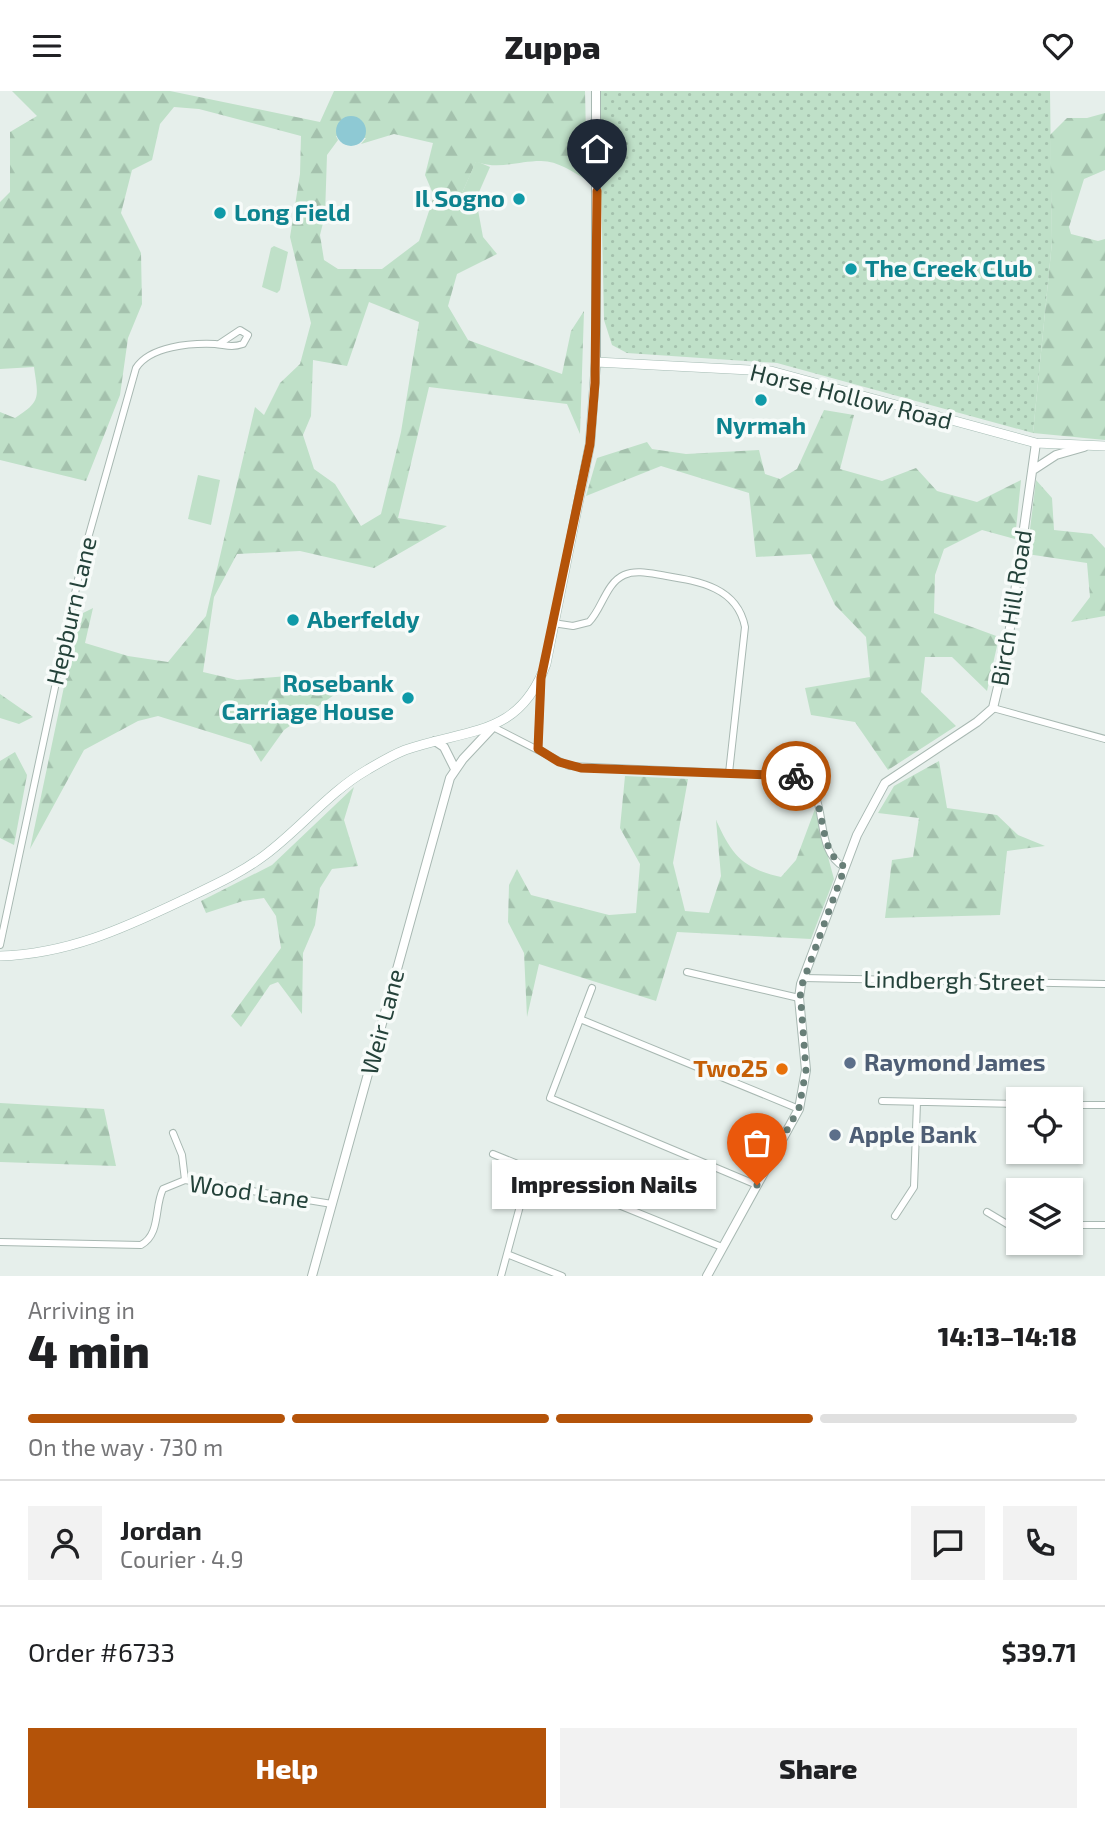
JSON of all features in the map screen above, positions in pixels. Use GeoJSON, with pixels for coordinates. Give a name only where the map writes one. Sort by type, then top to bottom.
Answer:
{"type":"FeatureCollection","features":[{"type":"Feature","properties":{"kind":"main road","name":"Horse Hollow Road"},"geometry":{"type":"LineString","coordinates":[[596,362],[771,372],[1036,443],[1105,446]]}},
{"type":"Feature","properties":{"kind":"main road"},"geometry":{"type":"LineString","coordinates":[[0,956],[59,950],[96,940],[209,888],[265,855],[356,776],[403,751],[493,727],[524,703],[541,678],[553,623],[590,444],[596,362]]}},
{"type":"Feature","properties":{"kind":"street"},"geometry":{"type":"LineString","coordinates":[[596,91],[596,362]]}},
{"type":"Feature","properties":{"kind":"street","name":"Hepburn Lane"},"geometry":{"type":"LineString","coordinates":[[0,945],[83,556],[136,368],[152,353],[219,344]]}},
{"type":"Feature","properties":{"kind":"street","name":"Birch Hill Road"},"geometry":{"type":"LineString","coordinates":[[707,1276],[799,1108],[806,1070],[799,998],[803,978],[867,812],[885,783],[977,722],[993,708],[1001,686],[1036,443]]}},
{"type":"Feature","properties":{"kind":"street"},"geometry":{"type":"LineString","coordinates":[[1032,470],[1056,455],[1085,446]]}},
{"type":"Feature","properties":{"kind":"street"},"geometry":{"type":"LineString","coordinates":[[553,623],[573,627],[589,622],[616,580],[631,572],[696,581],[730,597],[740,609],[745,628],[729,773]]}},
{"type":"Feature","properties":{"kind":"street"},"geometry":{"type":"LineString","coordinates":[[538,749],[541,678]]}},
{"type":"Feature","properties":{"kind":"street"},"geometry":{"type":"LineString","coordinates":[[993,708],[1105,739]]}},
{"type":"Feature","properties":{"kind":"street"},"geometry":{"type":"LineString","coordinates":[[493,727],[559,762],[581,768],[783,774],[807,780],[813,789],[828,848],[833,858],[845,867]]}},
{"type":"Feature","properties":{"kind":"street","name":"Weir Lane"},"geometry":{"type":"LineString","coordinates":[[312,1276],[442,805],[455,769],[493,727]]}},
{"type":"Feature","properties":{"kind":"street"},"geometry":{"type":"LineString","coordinates":[[435,741],[444,747],[455,769]]}},
{"type":"Feature","properties":{"kind":"street"},"geometry":{"type":"LineString","coordinates":[[687,972],[799,998]]}},
{"type":"Feature","properties":{"kind":"street","name":"Lindbergh Street"},"geometry":{"type":"LineString","coordinates":[[803,978],[1105,984]]}},
{"type":"Feature","properties":{"kind":"street"},"geometry":{"type":"LineString","coordinates":[[592,988],[550,1092],[552,1100],[757,1185]]}},
{"type":"Feature","properties":{"kind":"street"},"geometry":{"type":"LineString","coordinates":[[580,1019],[799,1108]]}},
{"type":"Feature","properties":{"kind":"street"},"geometry":{"type":"LineString","coordinates":[[882,1101],[1006,1104]]}},
{"type":"Feature","properties":{"kind":"street"},"geometry":{"type":"LineString","coordinates":[[895,1216],[914,1187],[917,1103]]}},
{"type":"Feature","properties":{"kind":"street"},"geometry":{"type":"LineString","coordinates":[[1083,1105],[1105,1105]]}},
{"type":"Feature","properties":{"kind":"street"},"geometry":{"type":"LineString","coordinates":[[173,1133],[182,1155],[184,1181]]}},
{"type":"Feature","properties":{"kind":"street"},"geometry":{"type":"LineString","coordinates":[[493,1154],[722,1247]]}},
{"type":"Feature","properties":{"kind":"street"},"geometry":{"type":"LineString","coordinates":[[501,1276],[530,1169]]}},
{"type":"Feature","properties":{"kind":"street","name":"Wood Lane"},"geometry":{"type":"LineString","coordinates":[[0,1242],[141,1245],[149,1239],[154,1230],[158,1199],[163,1189],[184,1181],[331,1204]]}},
{"type":"Feature","properties":{"kind":"street"},"geometry":{"type":"LineString","coordinates":[[987,1212],[1006,1223]]}},
{"type":"Feature","properties":{"kind":"street"},"geometry":{"type":"LineString","coordinates":[[1083,1225],[1105,1225]]}},
{"type":"Feature","properties":{"kind":"street"},"geometry":{"type":"LineString","coordinates":[[507,1254],[562,1276]]}},
{"type":"Feature","properties":{"kind":"green space"},"geometry":{"type":"Polygon","coordinates":[[[12,91],[170,91],[320,122],[334,91],[585,91],[587,180],[565,167],[547,161],[501,165],[476,162],[462,193],[476,199],[483,237],[497,254],[457,274],[448,306],[468,340],[562,374],[571,331],[584,311],[580,434],[567,404],[429,387],[398,518],[447,526],[374,568],[300,551],[237,554],[214,597],[203,672],[237,680],[288,676],[334,695],[284,730],[261,762],[251,745],[158,716],[138,721],[84,750],[30,849],[79,615],[93,608],[85,643],[128,656],[168,662],[206,616],[255,407],[264,415],[280,383],[300,364],[311,323],[290,237],[300,174],[301,136],[199,109],[174,107],[160,124],[152,160],[132,170],[121,213],[141,253],[142,304],[128,338],[120,395],[86,481],[0,460],[0,412],[15,418],[30,407],[37,392],[34,367],[0,369],[0,202],[10,192],[10,132],[37,116],[12,91]],[[394,134],[361,144],[366,138],[336,136],[338,140],[327,155],[325,215],[320,235],[324,260],[338,269],[382,269],[419,241],[434,196],[425,175],[433,143],[394,134]],[[369,302],[347,366],[313,360],[311,416],[303,435],[314,469],[335,484],[361,526],[381,514],[401,432],[419,322],[369,302]]]}},
{"type":"Feature","properties":{"kind":"green space"},"geometry":{"type":"Polygon","coordinates":[[[599,91],[1050,91],[1052,242],[1033,433],[777,363],[627,353],[612,345],[604,320],[599,91]]]}},
{"type":"Feature","properties":{"kind":"green space"},"geometry":{"type":"Polygon","coordinates":[[[1105,113],[1105,170],[1084,179],[1069,227],[1071,234],[1098,241],[1105,239],[1105,440],[1033,433],[1052,242],[1050,135],[1067,118],[1087,118],[1105,113]]]}},
{"type":"Feature","properties":{"kind":"green space"},"geometry":{"type":"Polygon","coordinates":[[[476,161],[490,167],[476,199],[462,193],[476,161]]]}},
{"type":"Feature","properties":{"kind":"green space"},"geometry":{"type":"Polygon","coordinates":[[[274,246],[288,252],[280,290],[277,293],[262,287],[271,248],[274,246]]]}},
{"type":"Feature","properties":{"kind":"green space"},"geometry":{"type":"Polygon","coordinates":[[[824,410],[854,415],[840,469],[882,481],[916,468],[937,491],[977,502],[1021,480],[1015,539],[982,530],[944,549],[935,575],[934,613],[999,637],[987,691],[952,657],[925,657],[921,692],[956,726],[888,770],[855,722],[811,715],[805,688],[870,677],[866,637],[835,605],[811,554],[756,557],[749,493],[661,466],[586,496],[597,458],[647,442],[652,449],[686,454],[759,450],[765,474],[780,479],[797,469],[824,410]]]}},
{"type":"Feature","properties":{"kind":"green space"},"geometry":{"type":"Polygon","coordinates":[[[198,475],[220,480],[211,525],[188,519],[198,475]]]}},
{"type":"Feature","properties":{"kind":"green space"},"geometry":{"type":"Polygon","coordinates":[[[1036,480],[1052,498],[1054,530],[1092,534],[1105,548],[1105,616],[1071,622],[1090,597],[1087,563],[1027,554],[1036,480]]]}},
{"type":"Feature","properties":{"kind":"green space"},"geometry":{"type":"Polygon","coordinates":[[[0,694],[33,717],[19,724],[0,718],[0,694]]]}},
{"type":"Feature","properties":{"kind":"green space"},"geometry":{"type":"Polygon","coordinates":[[[15,752],[27,775],[14,845],[0,838],[0,761],[15,752]]]}},
{"type":"Feature","properties":{"kind":"green space"},"geometry":{"type":"Polygon","coordinates":[[[939,761],[947,808],[997,815],[1018,835],[1045,846],[1007,851],[1000,915],[885,918],[892,860],[913,857],[919,818],[878,813],[894,786],[939,761]]]}},
{"type":"Feature","properties":{"kind":"green space"},"geometry":{"type":"Polygon","coordinates":[[[625,776],[688,779],[673,863],[685,911],[709,913],[721,876],[716,820],[727,842],[740,858],[757,869],[781,877],[796,860],[815,809],[834,879],[811,939],[677,932],[656,1001],[539,964],[527,1017],[524,953],[508,922],[509,885],[517,869],[531,895],[609,915],[636,913],[640,864],[620,828],[625,776]]]}},
{"type":"Feature","properties":{"kind":"green space"},"geometry":{"type":"Polygon","coordinates":[[[354,787],[344,820],[358,866],[332,869],[320,888],[315,925],[303,953],[302,1014],[278,982],[270,985],[241,1027],[231,1016],[281,948],[276,916],[264,898],[243,901],[206,913],[201,901],[272,865],[354,787]]]}},
{"type":"Feature","properties":{"kind":"green space"},"geometry":{"type":"Polygon","coordinates":[[[0,1103],[104,1109],[116,1166],[0,1162],[0,1103]]]}},
{"type":"Feature","properties":{"kind":"water"},"geometry":{"type":"Polygon","coordinates":[[[351,116],[357,117],[365,125],[365,137],[357,145],[351,146],[345,145],[337,137],[336,131],[337,125],[345,117],[351,116]]]}},
{"type":"Feature","properties":{"kind":"way so far"},"geometry":{"type":"LineString","coordinates":[[757,1185],[799,1108],[804,1090],[806,1050],[800,1017],[800,990],[845,867],[833,858],[828,848],[813,789],[807,780],[796,776]]}},
{"type":"Feature","properties":{"kind":"place","name":"Il Sogno"},"geometry":{"type":"Point","coordinates":[519,199]}},
{"type":"Feature","properties":{"kind":"place","name":"Long Field"},"geometry":{"type":"Point","coordinates":[220,213]}},
{"type":"Feature","properties":{"kind":"place","name":"The Creek Club"},"geometry":{"type":"Point","coordinates":[851,269]}},
{"type":"Feature","properties":{"kind":"place","name":"Nyrmah"},"geometry":{"type":"Point","coordinates":[761,400]}},
{"type":"Feature","properties":{"kind":"place","name":"Aberfeldy"},"geometry":{"type":"Point","coordinates":[293,620]}},
{"type":"Feature","properties":{"kind":"place","name":"Rosebank Carriage House"},"geometry":{"type":"Point","coordinates":[408,698]}},
{"type":"Feature","properties":{"kind":"place","name":"Raymond James"},"geometry":{"type":"Point","coordinates":[850,1063]}},
{"type":"Feature","properties":{"kind":"place","name":"Two25"},"geometry":{"type":"Point","coordinates":[782,1069]}},
{"type":"Feature","properties":{"kind":"place","name":"Apple Bank"},"geometry":{"type":"Point","coordinates":[835,1135]}},
{"type":"Feature","properties":{"kind":"place","name":"Impression Nails"},"geometry":{"type":"Point","coordinates":[757,1185]}},
{"type":"Feature","properties":{"kind":"route"},"geometry":{"type":"LineString","coordinates":[[597,191],[594,300],[596,362],[590,444],[541,678],[538,749],[559,762],[581,768],[796,776]]}}]}
